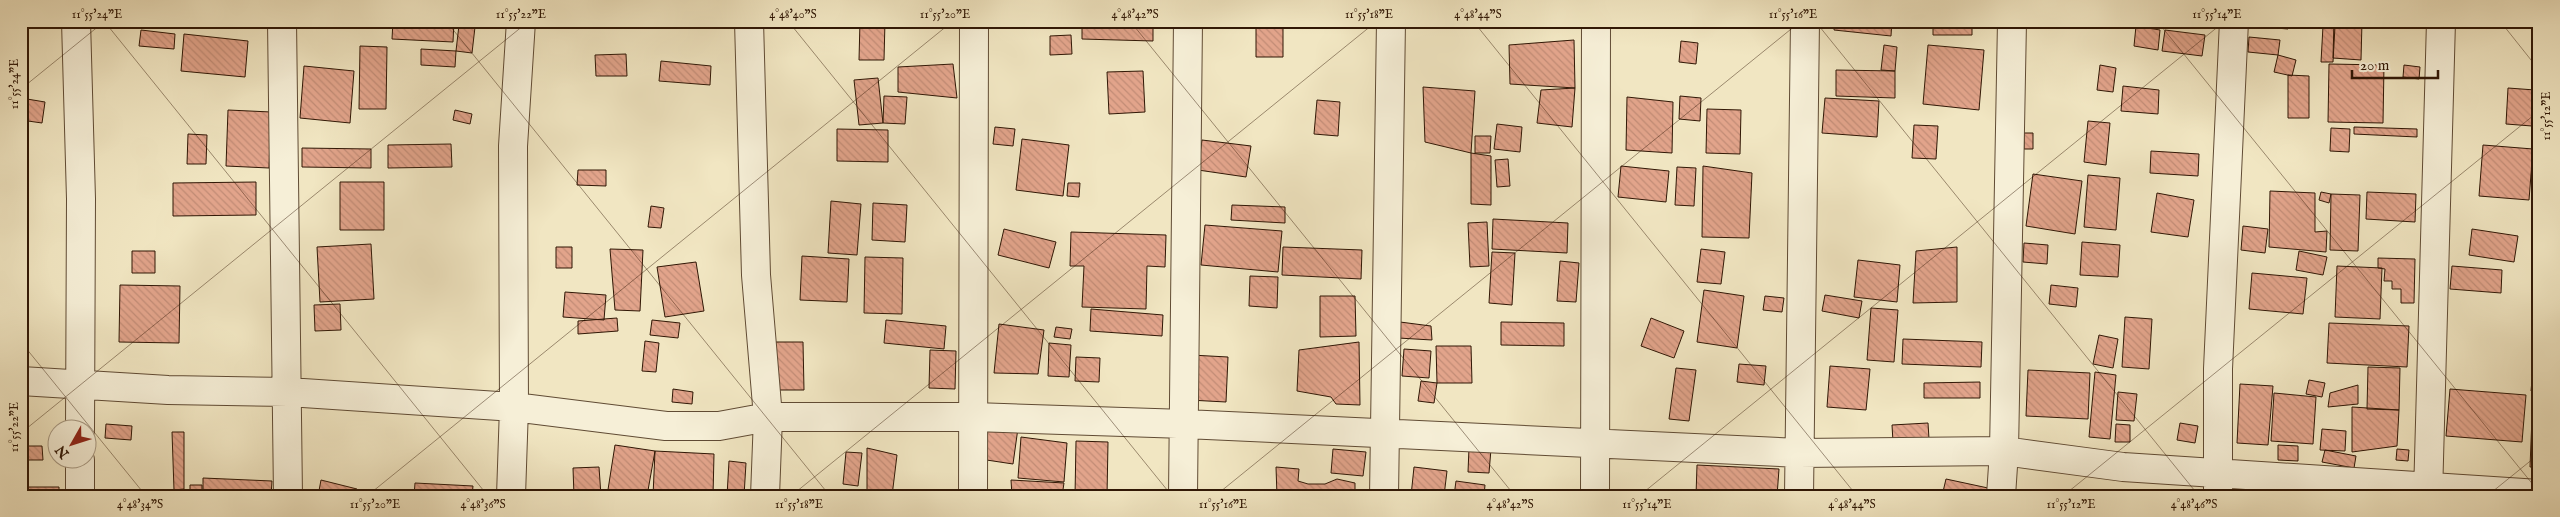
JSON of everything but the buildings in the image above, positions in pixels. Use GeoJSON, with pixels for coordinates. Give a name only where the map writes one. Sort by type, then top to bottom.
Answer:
{"type":"FeatureCollection","features":[{"type":"Feature","properties":{"kind":"street"},"geometry":{"type":"LineString","coordinates":[[76,21],[81,199],[80,420]]}},
{"type":"Feature","properties":{"kind":"street"},"geometry":{"type":"LineString","coordinates":[[282,21],[288,496]]}},
{"type":"Feature","properties":{"kind":"street"},"geometry":{"type":"LineString","coordinates":[[512,496],[514,407],[513,146],[521,21]]}},
{"type":"Feature","properties":{"kind":"street"},"geometry":{"type":"LineString","coordinates":[[749,21],[756,275],[768,417],[765,496]]}},
{"type":"Feature","properties":{"kind":"street"},"geometry":{"type":"LineString","coordinates":[[973,496],[974,21]]}},
{"type":"Feature","properties":{"kind":"street"},"geometry":{"type":"LineString","coordinates":[[1183,496],[1188,21]]}},
{"type":"Feature","properties":{"kind":"street"},"geometry":{"type":"LineString","coordinates":[[1384,496],[1391,21]]}},
{"type":"Feature","properties":{"kind":"street"},"geometry":{"type":"LineString","coordinates":[[1595,496],[1596,21]]}},
{"type":"Feature","properties":{"kind":"street"},"geometry":{"type":"LineString","coordinates":[[1799,496],[1805,21]]}},
{"type":"Feature","properties":{"kind":"street"},"geometry":{"type":"LineString","coordinates":[[2001,496],[2004,451],[2012,21]]}},
{"type":"Feature","properties":{"kind":"street"},"geometry":{"type":"LineString","coordinates":[[2218,484],[2218,369],[2234,21]]}},
{"type":"Feature","properties":{"kind":"street"},"geometry":{"type":"LineString","coordinates":[[2428,492],[2441,21]]}},
{"type":"Feature","properties":{"kind":"street"},"geometry":{"type":"LineString","coordinates":[[21,381],[80,383],[168,390],[288,392],[514,407],[666,426],[719,426],[768,417],[974,417],[1185,424],[1799,453],[2004,451],[2124,467],[2218,484],[2539,494]]}},
{"type":"Feature","properties":{"kind":"street"},"geometry":{"type":"LineString","coordinates":[[80,470],[80,496]]}}]}
